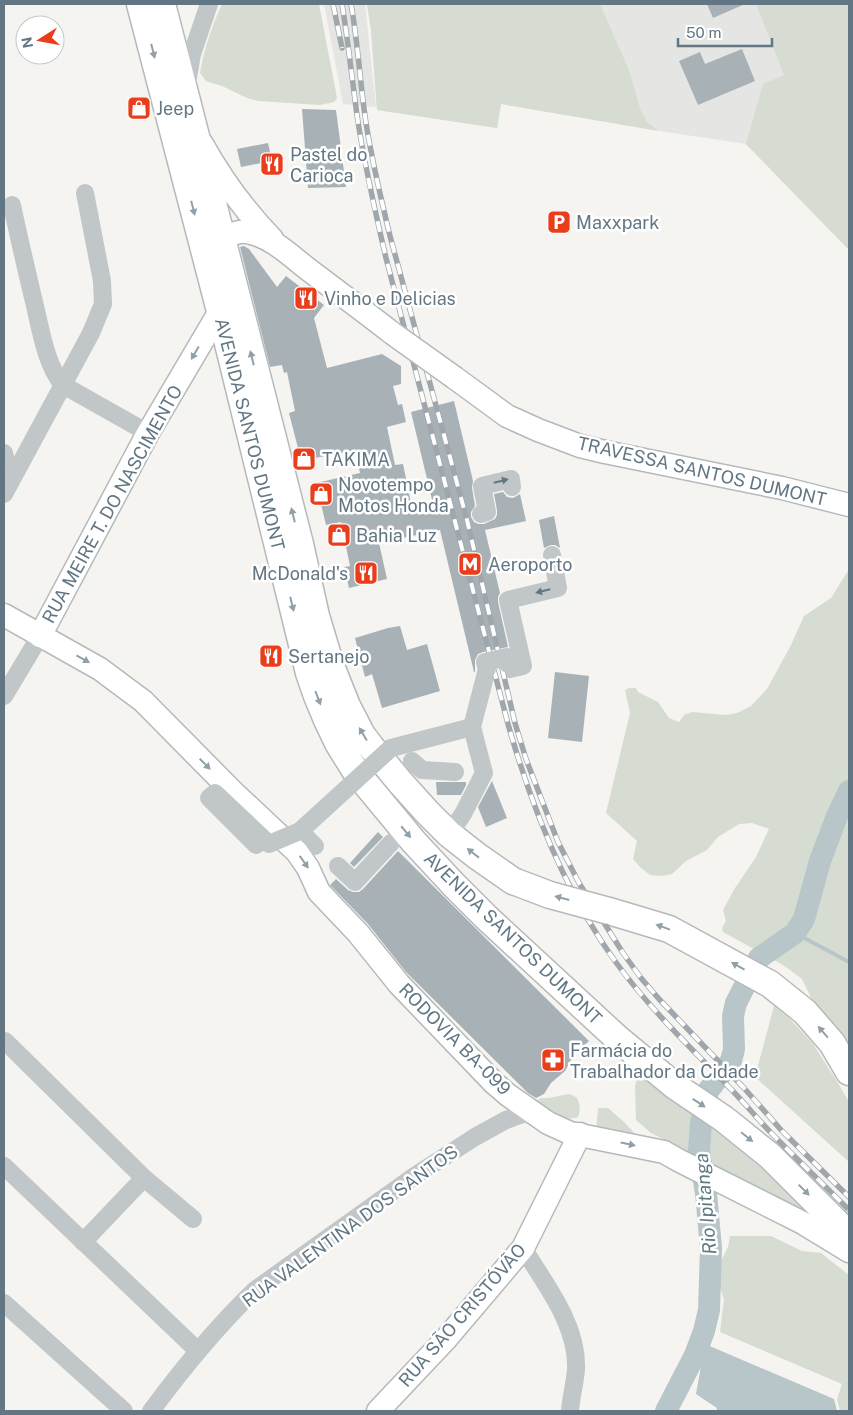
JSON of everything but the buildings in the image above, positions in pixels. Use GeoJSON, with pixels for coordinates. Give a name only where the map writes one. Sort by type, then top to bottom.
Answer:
{"type":"FeatureCollection","features":[{"type":"Feature","properties":{"kind":"highway","name":"AVENIDA SANTOS DUMONT"},"geometry":{"type":"LineString","coordinates":[[140,4],[220,311],[309,673],[316,696],[348,760],[375,796],[414,842],[487,918],[617,1038],[675,1086],[724,1119],[770,1156],[849,1235]]}},
{"type":"Feature","properties":{"kind":"highway","name":"AVENIDA SANTOS DUMONT"},"geometry":{"type":"LineString","coordinates":[[162,4],[224,238],[316,616],[331,666],[347,706],[362,735],[427,812],[456,824],[477,856],[513,881],[550,894],[669,929],[770,984],[805,1012],[832,1043],[849,1072]]}},
{"type":"Feature","properties":{"kind":"main road","name":"TRAVESSA SANTOS DUMONT"},"geometry":{"type":"LineString","coordinates":[[194,128],[212,162],[240,202],[260,227],[283,250]]}},
{"type":"Feature","properties":{"kind":"main road"},"geometry":{"type":"LineString","coordinates":[[224,238],[240,202]]}},
{"type":"Feature","properties":{"kind":"main road","name":"TRAVESSA SANTOS DUMONT"},"geometry":{"type":"LineString","coordinates":[[224,238],[238,232],[251,233],[262,237],[283,250],[507,416],[538,430],[580,446],[604,452],[782,488],[849,505]]}},
{"type":"Feature","properties":{"kind":"main road","name":"RUA MEIRE T. DO NASCIMENTO"},"geometry":{"type":"LineString","coordinates":[[40,636],[148,433],[220,311]]}},
{"type":"Feature","properties":{"kind":"main road","name":"RODOVIA BA-099"},"geometry":{"type":"LineString","coordinates":[[4,615],[100,669],[142,702],[226,796],[297,852],[308,868],[319,892],[358,933],[399,984],[494,1083],[508,1095],[548,1123],[570,1133],[664,1152],[803,1223],[849,1251]]}},
{"type":"Feature","properties":{"kind":"main road","name":"RUA SÃO CRISTÓVÃO"},"geometry":{"type":"LineString","coordinates":[[378,1411],[446,1339],[523,1248],[580,1134]]}},
{"type":"Feature","properties":{"kind":"street"},"geometry":{"type":"LineString","coordinates":[[186,96],[188,71],[192,54],[209,4]]}},
{"type":"Feature","properties":{"kind":"street"},"geometry":{"type":"LineString","coordinates":[[8,486],[91,333],[103,304],[102,281],[84,193]]}},
{"type":"Feature","properties":{"kind":"street"},"geometry":{"type":"LineString","coordinates":[[12,205],[43,337],[55,374],[63,385],[148,433]]}},
{"type":"Feature","properties":{"kind":"street"},"geometry":{"type":"LineString","coordinates":[[4,453],[8,486]]}},
{"type":"Feature","properties":{"kind":"street"},"geometry":{"type":"LineString","coordinates":[[481,514],[488,512],[482,486],[511,479],[512,487]]}},
{"type":"Feature","properties":{"kind":"street"},"geometry":{"type":"LineString","coordinates":[[456,824],[463,772],[487,669],[485,662],[506,657],[510,669],[523,666],[508,600],[558,588],[552,554]]}},
{"type":"Feature","properties":{"kind":"street","name":"RUA MEIRE T. DO NASCIMENTO"},"geometry":{"type":"LineString","coordinates":[[4,696],[40,636]]}},
{"type":"Feature","properties":{"kind":"street"},"geometry":{"type":"LineString","coordinates":[[226,796],[261,841],[256,846],[209,798],[215,793],[269,844],[300,831],[391,748],[472,727]]}},
{"type":"Feature","properties":{"kind":"street"},"geometry":{"type":"LineString","coordinates":[[412,761],[422,770],[463,772]]}},
{"type":"Feature","properties":{"kind":"street"},"geometry":{"type":"LineString","coordinates":[[300,831],[316,846]]}},
{"type":"Feature","properties":{"kind":"street"},"geometry":{"type":"LineString","coordinates":[[338,866],[355,882],[391,843]]}},
{"type":"Feature","properties":{"kind":"street"},"geometry":{"type":"LineString","coordinates":[[4,1041],[144,1178],[193,1219]]}},
{"type":"Feature","properties":{"kind":"street","name":"RUA VALENTINA DOS SANTOS"},"geometry":{"type":"LineString","coordinates":[[151,1411],[198,1351],[234,1310],[255,1290],[413,1177],[475,1137],[506,1120],[531,1111]]}},
{"type":"Feature","properties":{"kind":"street"},"geometry":{"type":"LineString","coordinates":[[4,1166],[198,1351]]}},
{"type":"Feature","properties":{"kind":"street"},"geometry":{"type":"LineString","coordinates":[[82,1242],[144,1178]]}},
{"type":"Feature","properties":{"kind":"street"},"geometry":{"type":"LineString","coordinates":[[523,1248],[565,1318],[572,1336],[576,1369],[570,1411]]}},
{"type":"Feature","properties":{"kind":"street"},"geometry":{"type":"LineString","coordinates":[[4,1303],[124,1411]]}},
{"type":"Feature","properties":{"kind":"shaded area"},"geometry":{"type":"Polygon","coordinates":[[[222,4],[319,4],[337,98],[334,102],[320,105],[258,101],[206,81],[200,73],[209,38],[222,4]]]}},
{"type":"Feature","properties":{"kind":"shaded area"},"geometry":{"type":"Polygon","coordinates":[[[324,4],[365,4],[376,107],[343,104],[324,4]]]}},
{"type":"Feature","properties":{"kind":"shaded area"},"geometry":{"type":"Polygon","coordinates":[[[367,4],[849,4],[849,250],[746,144],[501,104],[497,128],[377,110],[371,30],[367,4]]]}},
{"type":"Feature","properties":{"kind":"shaded area"},"geometry":{"type":"Polygon","coordinates":[[[367,4],[600,4],[629,70],[641,111],[647,122],[659,131],[501,104],[497,128],[377,110],[371,30],[367,4]]]}},
{"type":"Feature","properties":{"kind":"shaded area"},"geometry":{"type":"Polygon","coordinates":[[[756,4],[849,4],[849,250],[746,144],[763,84],[784,75],[756,4]]]}},
{"type":"Feature","properties":{"kind":"shaded area"},"geometry":{"type":"Polygon","coordinates":[[[849,569],[849,1046],[812,1000],[802,979],[783,965],[723,932],[722,928],[726,921],[723,910],[756,857],[769,829],[752,823],[739,824],[718,837],[707,850],[686,861],[672,874],[662,876],[650,875],[633,859],[637,841],[606,813],[630,713],[625,690],[636,688],[638,692],[658,702],[669,718],[679,722],[684,715],[692,712],[726,715],[737,713],[751,706],[767,689],[790,647],[804,616],[831,598],[849,569]]]}},
{"type":"Feature","properties":{"kind":"shaded area"},"geometry":{"type":"Polygon","coordinates":[[[774,1006],[791,1020],[813,1044],[849,1102],[849,1162],[755,1077],[774,1006]]]}},
{"type":"Feature","properties":{"kind":"shaded area"},"geometry":{"type":"Polygon","coordinates":[[[637,1076],[654,1084],[762,1166],[821,1219],[651,1133],[636,1120],[635,1088],[637,1076]]]}},
{"type":"Feature","properties":{"kind":"shaded area"},"geometry":{"type":"Polygon","coordinates":[[[570,1094],[577,1098],[580,1110],[578,1117],[561,1117],[535,1102],[541,1098],[570,1094]]]}},
{"type":"Feature","properties":{"kind":"shaded area"},"geometry":{"type":"Polygon","coordinates":[[[598,1108],[608,1108],[637,1136],[596,1131],[598,1108]]]}},
{"type":"Feature","properties":{"kind":"shaded area"},"geometry":{"type":"Polygon","coordinates":[[[730,1236],[771,1236],[802,1251],[821,1253],[849,1275],[849,1411],[840,1411],[837,1399],[842,1384],[720,1332],[724,1299],[715,1273],[728,1247],[730,1236]]]}},
{"type":"Feature","properties":{"kind":"shaded area"},"geometry":{"type":"Polygon","coordinates":[[[705,1344],[834,1399],[837,1411],[716,1411],[717,1408],[696,1394],[705,1344]]]}},
{"type":"Feature","properties":{"kind":"waterway","name":"Rio Ipitanga"},"geometry":{"type":"LineString","coordinates":[[666,1411],[695,1355],[709,1310],[711,1248],[706,1193],[699,1151],[701,1123],[708,1091],[731,1061],[734,1049],[733,1016],[736,1003],[759,958],[795,933],[804,919],[820,861],[837,816],[849,791]]}},
{"type":"Feature","properties":{"kind":"waterway"},"geometry":{"type":"LineString","coordinates":[[795,933],[849,962]]}},
{"type":"Feature","properties":{"kind":"railway"},"geometry":{"type":"LineString","coordinates":[[333,4],[342,48]]}},
{"type":"Feature","properties":{"kind":"railway"},"geometry":{"type":"LineString","coordinates":[[342,4],[360,133],[386,258],[508,724],[527,786],[551,847],[580,906],[597,934],[641,994],[770,1132],[849,1210]]}},
{"type":"Feature","properties":{"kind":"railway"},"geometry":{"type":"LineString","coordinates":[[351,4],[368,137],[390,236],[467,520],[515,723],[526,759],[558,842],[579,883],[641,978],[782,1131],[849,1197]]}},
{"type":"Feature","properties":{"kind":"place","name":"Jeep"},"geometry":{"type":"Point","coordinates":[139,108]}},
{"type":"Feature","properties":{"kind":"place","name":"Pastel do Carioca"},"geometry":{"type":"Point","coordinates":[272,164]}},
{"type":"Feature","properties":{"kind":"place","name":"Maxxpark"},"geometry":{"type":"Point","coordinates":[559,222]}},
{"type":"Feature","properties":{"kind":"place","name":"Vinho e Delicias"},"geometry":{"type":"Point","coordinates":[306,298]}},
{"type":"Feature","properties":{"kind":"place","name":"TAKIMA"},"geometry":{"type":"Point","coordinates":[304,459]}},
{"type":"Feature","properties":{"kind":"place","name":"Novotempo Motos Honda"},"geometry":{"type":"Point","coordinates":[321,494]}},
{"type":"Feature","properties":{"kind":"place","name":"Bahia Luz"},"geometry":{"type":"Point","coordinates":[339,535]}},
{"type":"Feature","properties":{"kind":"place","name":"Aeroporto"},"geometry":{"type":"Point","coordinates":[470,564]}},
{"type":"Feature","properties":{"kind":"place","name":"McDonald's"},"geometry":{"type":"Point","coordinates":[366,573]}},
{"type":"Feature","properties":{"kind":"place","name":"Sertanejo"},"geometry":{"type":"Point","coordinates":[271,656]}},
{"type":"Feature","properties":{"kind":"place","name":"Farmácia do Trabalhador da Cidade"},"geometry":{"type":"Point","coordinates":[553,1060]}}]}
